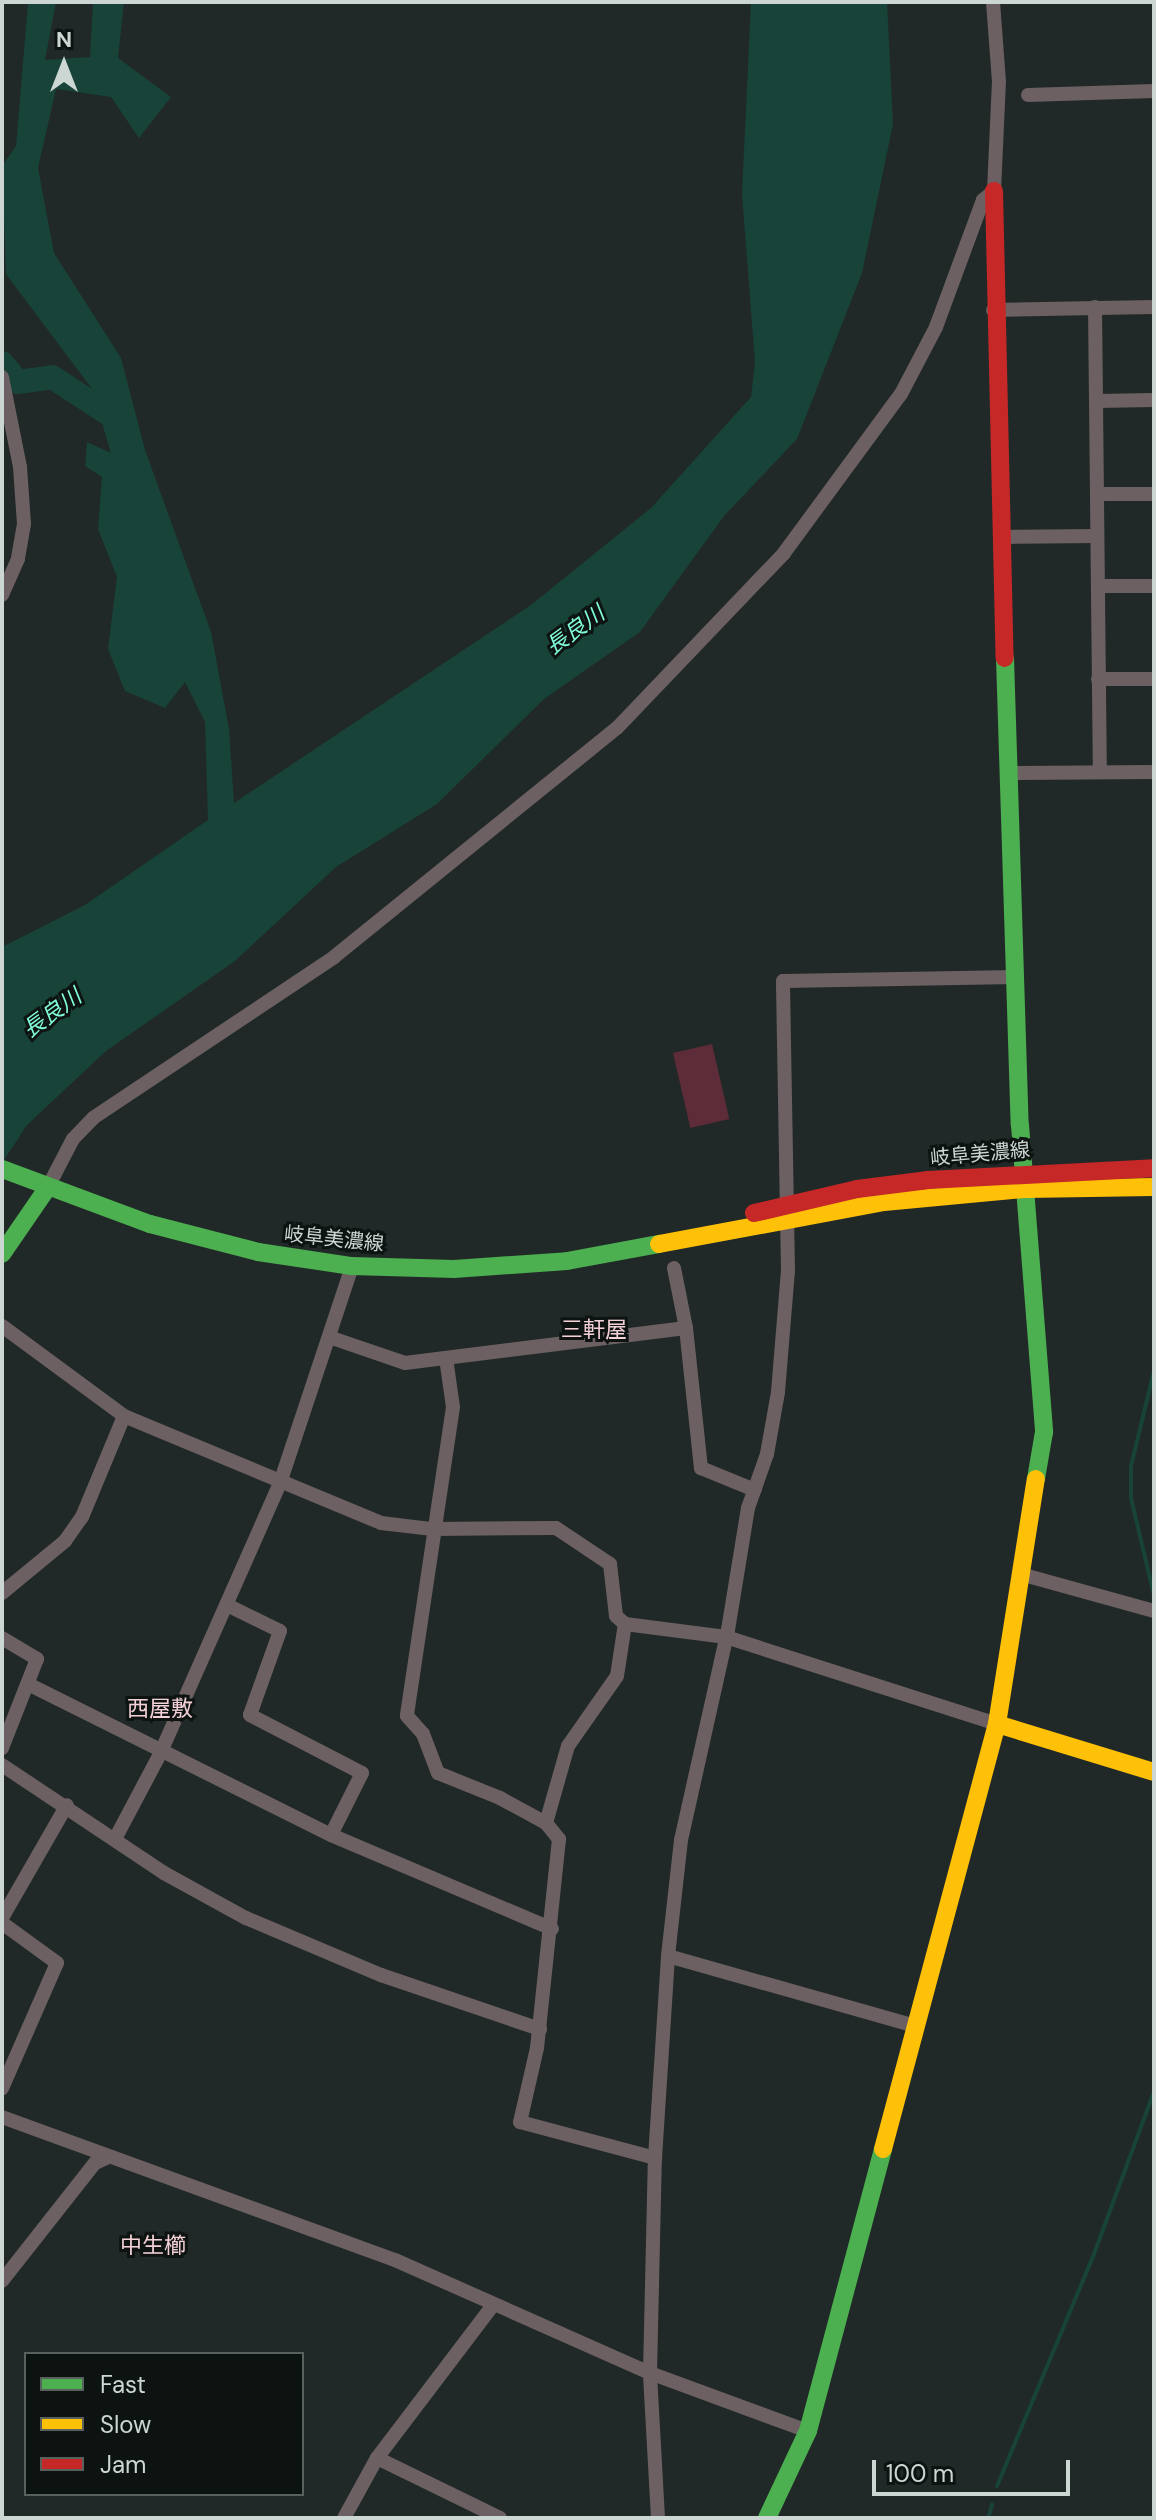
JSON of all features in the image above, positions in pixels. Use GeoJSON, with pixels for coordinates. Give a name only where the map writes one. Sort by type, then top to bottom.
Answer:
{"type":"FeatureCollection","features":[{"type":"Feature","properties":{"kind":"street"},"geometry":{"type":"LineString","coordinates":[[767,2518],[808,2431],[997,1724],[1024,1575],[1044,1432],[1024,1180],[1012,773],[993,310],[999,82],[993,2]]}},
{"type":"Feature","properties":{"kind":"street"},"geometry":{"type":"LineString","coordinates":[[1028,95],[1154,91]]}},
{"type":"Feature","properties":{"kind":"street"},"geometry":{"type":"LineString","coordinates":[[2,1254],[48,1187],[73,1139],[93,1118],[334,957],[495,831],[617,728],[689,659],[784,553],[901,394],[936,327],[983,200],[994,191]]}},
{"type":"Feature","properties":{"kind":"street"},"geometry":{"type":"LineString","coordinates":[[1095,307],[1100,772]]}},
{"type":"Feature","properties":{"kind":"street"},"geometry":{"type":"LineString","coordinates":[[993,310],[1154,307]]}},
{"type":"Feature","properties":{"kind":"street"},"geometry":{"type":"LineString","coordinates":[[2,377],[9,404],[24,524],[18,559],[2,595]]}},
{"type":"Feature","properties":{"kind":"street"},"geometry":{"type":"LineString","coordinates":[[1096,401],[1154,400]]}},
{"type":"Feature","properties":{"kind":"street"},"geometry":{"type":"LineString","coordinates":[[1097,494],[1154,494]]}},
{"type":"Feature","properties":{"kind":"street"},"geometry":{"type":"LineString","coordinates":[[1003,537],[1097,536]]}},
{"type":"Feature","properties":{"kind":"street"},"geometry":{"type":"LineString","coordinates":[[1098,586],[1154,586]]}},
{"type":"Feature","properties":{"kind":"street"},"geometry":{"type":"LineString","coordinates":[[1098,679],[1154,679]]}},
{"type":"Feature","properties":{"kind":"street"},"geometry":{"type":"LineString","coordinates":[[1012,773],[1154,772]]}},
{"type":"Feature","properties":{"kind":"street"},"geometry":{"type":"LineString","coordinates":[[658,2518],[650,2373],[655,2158],[668,1956],[681,1840],[778,1392],[788,1212],[783,981],[1017,977]]}},
{"type":"Feature","properties":{"kind":"street","name":"岐阜美濃線"},"geometry":{"type":"LineString","coordinates":[[11,1172],[150,1224],[258,1252],[352,1266],[454,1269],[567,1261],[674,1242],[788,1212],[857,1189],[1024,1180],[1154,1168]]}},
{"type":"Feature","properties":{"kind":"street","name":"岐阜美濃線"},"geometry":{"type":"LineString","coordinates":[[1024,1180],[1154,1187]]}},
{"type":"Feature","properties":{"kind":"street"},"geometry":{"type":"LineString","coordinates":[[115,1839],[160,1754],[280,1483],[352,1266]]}},
{"type":"Feature","properties":{"kind":"street"},"geometry":{"type":"LineString","coordinates":[[674,1268],[686,1328],[701,1468],[755,1490]]}},
{"type":"Feature","properties":{"kind":"street"},"geometry":{"type":"LineString","coordinates":[[2,1326],[124,1416],[381,1523],[431,1529],[556,1528],[610,1564],[616,1616],[625,1624],[726,1637],[1154,1772]]}},
{"type":"Feature","properties":{"kind":"street"},"geometry":{"type":"LineString","coordinates":[[329,1337],[405,1363],[686,1328]]}},
{"type":"Feature","properties":{"kind":"street"},"geometry":{"type":"LineString","coordinates":[[446,1358],[453,1407],[431,1529],[428,1597],[407,1716],[423,1734],[438,1773],[546,1823],[559,1839],[540,2029],[520,2122],[655,2158]]}},
{"type":"Feature","properties":{"kind":"street"},"geometry":{"type":"LineString","coordinates":[[2,1593],[65,1541],[82,1517],[124,1416]]}},
{"type":"Feature","properties":{"kind":"street"},"geometry":{"type":"LineString","coordinates":[[1024,1575],[1151,1610]]}},
{"type":"Feature","properties":{"kind":"street"},"geometry":{"type":"LineString","coordinates":[[227,1605],[280,1631],[250,1715],[362,1773],[331,1835]]}},
{"type":"Feature","properties":{"kind":"street"},"geometry":{"type":"LineString","coordinates":[[546,1823],[568,1746],[617,1676],[625,1624]]}},
{"type":"Feature","properties":{"kind":"street"},"geometry":{"type":"LineString","coordinates":[[2,1638],[37,1659],[2,1748]]}},
{"type":"Feature","properties":{"kind":"street"},"geometry":{"type":"LineString","coordinates":[[28,1684],[160,1754],[331,1835],[552,1929]]}},
{"type":"Feature","properties":{"kind":"street"},"geometry":{"type":"LineString","coordinates":[[2,1765],[115,1839],[246,1918],[381,1975],[540,2029]]}},
{"type":"Feature","properties":{"kind":"street"},"geometry":{"type":"LineString","coordinates":[[2,2088],[57,1963],[2,1920],[67,1805]]}},
{"type":"Feature","properties":{"kind":"street"},"geometry":{"type":"LineString","coordinates":[[668,1956],[916,2026]]}},
{"type":"Feature","properties":{"kind":"street"},"geometry":{"type":"LineString","coordinates":[[2,2117],[95,2150],[106,2158],[223,2194],[395,2260],[650,2373],[808,2431]]}},
{"type":"Feature","properties":{"kind":"street"},"geometry":{"type":"LineString","coordinates":[[2,2281],[95,2163],[106,2158]]}},
{"type":"Feature","properties":{"kind":"street"},"geometry":{"type":"LineString","coordinates":[[344,2518],[377,2458],[494,2304]]}},
{"type":"Feature","properties":{"kind":"street"},"geometry":{"type":"LineString","coordinates":[[377,2458],[500,2518]]}},
{"type":"Feature","properties":{"kind":"shaded area"},"geometry":{"type":"Polygon","coordinates":[[[712,1044],[729,1119],[690,1128],[673,1053],[712,1044]]]}},
{"type":"Feature","properties":{"kind":"water","name":"長良川"},"geometry":{"type":"Polygon","coordinates":[[[28,2],[56,2],[45,60],[90,57],[93,2],[124,2],[118,58],[171,97],[139,138],[111,97],[56,89],[38,168],[54,253],[121,358],[145,450],[211,632],[229,729],[234,803],[531,605],[651,508],[751,397],[755,362],[742,194],[751,2],[887,2],[893,124],[862,273],[797,439],[724,516],[640,632],[544,699],[437,804],[336,867],[235,961],[106,1051],[27,1125],[2,1163],[2,947],[85,905],[208,820],[205,722],[185,682],[165,708],[125,691],[108,649],[117,577],[98,529],[102,477],[85,466],[87,442],[111,453],[92,389],[6,274],[2,166],[16,146],[28,2]]]}},
{"type":"Feature","properties":{"kind":"waterway"},"geometry":{"type":"LineString","coordinates":[[2,363],[18,382],[52,377],[121,422]]}},
{"type":"Feature","properties":{"kind":"waterway"},"geometry":{"type":"LineString","coordinates":[[1154,1371],[1131,1466],[1131,1498],[1154,1595]]}},
{"type":"Feature","properties":{"kind":"waterway"},"geometry":{"type":"LineString","coordinates":[[997,2486],[1094,2254],[1154,2092]]}},
{"type":"Feature","properties":{"kind":"waterway"},"geometry":{"type":"LineString","coordinates":[[988,2518],[992,2505]]}},
{"type":"Feature","properties":{"kind":"traffic: fast"},"geometry":{"type":"LineString","coordinates":[[1005,658],[1020,1125],[1044,1432],[1036,1479]]}},
{"type":"Feature","properties":{"kind":"traffic: fast"},"geometry":{"type":"LineString","coordinates":[[2,1169],[150,1224],[258,1252],[352,1266],[454,1269],[567,1261],[659,1244]]}},
{"type":"Feature","properties":{"kind":"traffic: fast"},"geometry":{"type":"LineString","coordinates":[[2,1254],[48,1187]]}},
{"type":"Feature","properties":{"kind":"traffic: fast"},"geometry":{"type":"LineString","coordinates":[[767,2518],[808,2431],[883,2149]]}},
{"type":"Feature","properties":{"kind":"traffic: slow"},"geometry":{"type":"LineString","coordinates":[[659,1244],[884,1202],[1025,1189],[1154,1187]]}},
{"type":"Feature","properties":{"kind":"traffic: slow"},"geometry":{"type":"LineString","coordinates":[[883,2149],[997,1724],[1036,1479]]}},
{"type":"Feature","properties":{"kind":"traffic: slow"},"geometry":{"type":"LineString","coordinates":[[997,1724],[1154,1772]]}},
{"type":"Feature","properties":{"kind":"traffic: jam"},"geometry":{"type":"LineString","coordinates":[[994,191],[1005,658]]}},
{"type":"Feature","properties":{"kind":"traffic: jam"},"geometry":{"type":"LineString","coordinates":[[754,1213],[857,1189],[928,1180],[1154,1168]]}},
{"type":"Feature","properties":{"kind":"district","name":"三軒屋"},"geometry":{"type":"Point","coordinates":[594,1330]}},
{"type":"Feature","properties":{"kind":"district","name":"西屋敷"},"geometry":{"type":"Point","coordinates":[160,1709]}},
{"type":"Feature","properties":{"kind":"district","name":"中生櫛"},"geometry":{"type":"Point","coordinates":[153,2246]}}]}
